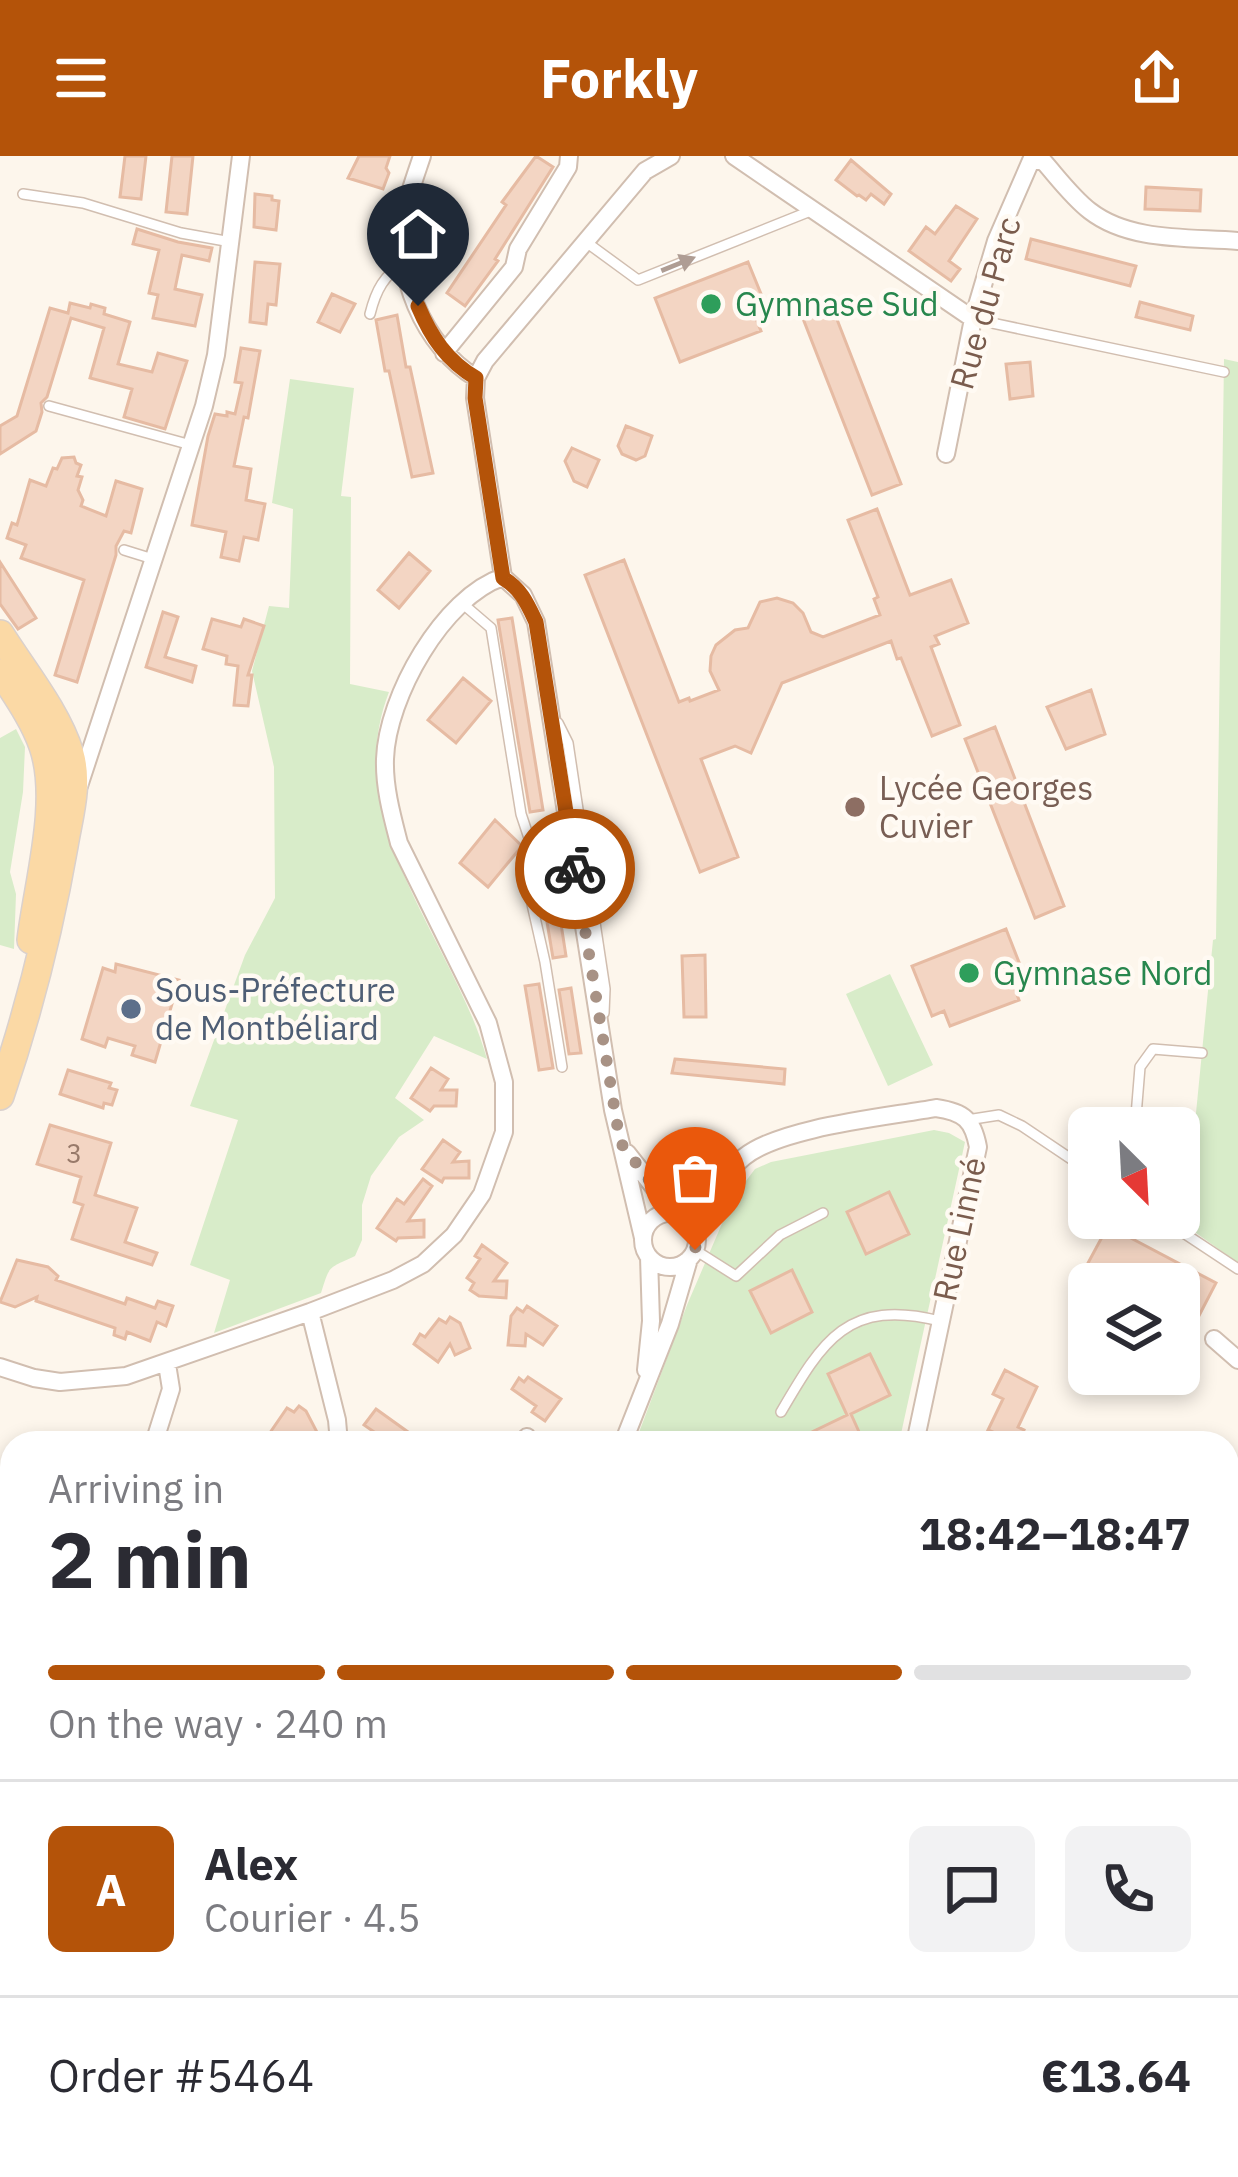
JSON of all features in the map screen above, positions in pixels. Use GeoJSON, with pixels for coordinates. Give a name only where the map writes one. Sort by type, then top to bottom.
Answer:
{"type":"FeatureCollection","features":[{"type":"Feature","properties":{"kind":"main road"},"geometry":{"type":"LineString","coordinates":[[0,634],[72,776],[54,909],[0,1096]]}},
{"type":"Feature","properties":{"kind":"main road"},"geometry":{"type":"LineString","coordinates":[[0,669],[42,720],[50,779],[72,776]]}},
{"type":"Feature","properties":{"kind":"main road"},"geometry":{"type":"LineString","coordinates":[[2,1037],[72,776]]}},
{"type":"Feature","properties":{"kind":"street"},"geometry":{"type":"LineString","coordinates":[[72,776],[117,669],[204,406],[216,355],[242,156]]}},
{"type":"Feature","properties":{"kind":"street"},"geometry":{"type":"LineString","coordinates":[[422,156],[404,215],[408,283],[427,328],[444,353],[476,378]]}},
{"type":"Feature","properties":{"kind":"street"},"geometry":{"type":"LineString","coordinates":[[444,353],[514,267],[518,249],[568,167],[568,156]]}},
{"type":"Feature","properties":{"kind":"street"},"geometry":{"type":"LineString","coordinates":[[642,1400],[652,1321],[649,1257],[620,1142],[536,622],[523,595],[503,578],[475,398],[476,378],[485,361],[645,171],[671,156]]}},
{"type":"Feature","properties":{"kind":"street"},"geometry":{"type":"LineString","coordinates":[[734,156],[973,319]]}},
{"type":"Feature","properties":{"kind":"street"},"geometry":{"type":"LineString","coordinates":[[1033,158],[1044,162],[1090,212],[1114,224],[1138,233],[1238,241]]}},
{"type":"Feature","properties":{"kind":"street","name":"Rue du Parc"},"geometry":{"type":"LineString","coordinates":[[946,454],[973,319],[996,241],[1033,158]]}},
{"type":"Feature","properties":{"kind":"street"},"geometry":{"type":"LineString","coordinates":[[0,1367],[60,1382],[126,1376],[167,1364],[393,1280],[424,1264],[454,1235],[482,1194],[504,1132],[504,1082],[488,1022],[399,843],[384,761],[390,718],[415,662],[463,604],[488,583],[503,578]]}},
{"type":"Feature","properties":{"kind":"street"},"geometry":{"type":"LineString","coordinates":[[0,658],[29,694],[72,776]]}},
{"type":"Feature","properties":{"kind":"street"},"geometry":{"type":"LineString","coordinates":[[72,776],[117,669]]}},
{"type":"Feature","properties":{"kind":"street"},"geometry":{"type":"LineString","coordinates":[[42,720],[67,728],[94,722]]}},
{"type":"Feature","properties":{"kind":"street","name":"Rue Linné"},"geometry":{"type":"LineString","coordinates":[[693,1226],[743,1158],[765,1145],[795,1134],[936,1108],[954,1111],[967,1120],[975,1130],[978,1147],[917,1431]]}},
{"type":"Feature","properties":{"kind":"street"},"geometry":{"type":"LineString","coordinates":[[620,1142],[696,1234],[670,1324],[628,1431]]}},
{"type":"Feature","properties":{"kind":"street"},"geometry":{"type":"LineString","coordinates":[[643,1238],[657,1216],[675,1214]]}},
{"type":"Feature","properties":{"kind":"street"},"geometry":{"type":"LineString","coordinates":[[649,1257],[669,1268],[683,1264],[692,1254]]}},
{"type":"Feature","properties":{"kind":"street"},"geometry":{"type":"LineString","coordinates":[[310,1312],[338,1431]]}},
{"type":"Feature","properties":{"kind":"street"},"geometry":{"type":"LineString","coordinates":[[1214,1339],[1238,1360]]}},
{"type":"Feature","properties":{"kind":"street"},"geometry":{"type":"LineString","coordinates":[[158,1431],[171,1389],[167,1364]]}},
{"type":"Feature","properties":{"kind":"lane"},"geometry":{"type":"LineString","coordinates":[[23,194],[83,203],[231,242]]}},
{"type":"Feature","properties":{"kind":"lane"},"geometry":{"type":"LineString","coordinates":[[586,242],[638,280],[814,210]]}},
{"type":"Feature","properties":{"kind":"lane"},"geometry":{"type":"LineString","coordinates":[[370,314],[375,293],[389,272],[405,262]]}},
{"type":"Feature","properties":{"kind":"lane"},"geometry":{"type":"LineString","coordinates":[[973,319],[1224,372]]}},
{"type":"Feature","properties":{"kind":"lane"},"geometry":{"type":"LineString","coordinates":[[49,406],[190,445]]}},
{"type":"Feature","properties":{"kind":"lane"},"geometry":{"type":"LineString","coordinates":[[124,550],[153,559]]}},
{"type":"Feature","properties":{"kind":"lane"},"geometry":{"type":"LineString","coordinates":[[463,604],[491,628],[520,814],[532,848],[525,873],[562,1067]]}},
{"type":"Feature","properties":{"kind":"lane"},"geometry":{"type":"LineString","coordinates":[[1137,1107],[1140,1066],[1153,1049],[1202,1053]]}},
{"type":"Feature","properties":{"kind":"lane"},"geometry":{"type":"LineString","coordinates":[[967,1120],[999,1115],[1068,1157]]}},
{"type":"Feature","properties":{"kind":"lane"},"geometry":{"type":"LineString","coordinates":[[692,1254],[736,1276],[780,1235],[823,1214]]}},
{"type":"Feature","properties":{"kind":"lane"},"geometry":{"type":"LineString","coordinates":[[1193,1239],[1238,1269]]}},
{"type":"Feature","properties":{"kind":"lane"},"geometry":{"type":"LineString","coordinates":[[781,1412],[813,1357],[832,1336],[876,1314],[897,1312],[940,1321]]}},
{"type":"Feature","properties":{"kind":"green space"},"geometry":{"type":"Polygon","coordinates":[[[1224,359],[1238,362],[1238,1263],[1200,1236],[1197,1107],[1216,939],[1224,359]]]}},
{"type":"Feature","properties":{"kind":"green space"},"geometry":{"type":"Polygon","coordinates":[[[290,379],[354,388],[341,496],[351,497],[350,684],[389,692],[377,740],[378,788],[389,834],[487,1059],[434,1036],[395,1098],[424,1120],[399,1137],[371,1176],[362,1205],[362,1240],[355,1256],[331,1269],[321,1293],[214,1333],[230,1280],[190,1265],[238,1120],[190,1106],[245,955],[275,898],[274,767],[252,671],[269,606],[289,608],[293,509],[272,503],[290,379]]]}},
{"type":"Feature","properties":{"kind":"green space"},"geometry":{"type":"Polygon","coordinates":[[[16,729],[25,747],[10,872],[16,894],[14,949],[0,945],[0,738],[16,729]]]}},
{"type":"Feature","properties":{"kind":"green space"},"geometry":{"type":"Polygon","coordinates":[[[890,974],[933,1065],[888,1086],[846,994],[890,974]]]}},
{"type":"Feature","properties":{"kind":"green space"},"geometry":{"type":"Polygon","coordinates":[[[934,1130],[965,1142],[902,1431],[640,1431],[733,1198],[755,1169],[934,1130]]]}},
{"type":"Feature","properties":{"kind":"building"},"geometry":{"type":"Polygon","coordinates":[[[125,156],[146,156],[141,199],[120,197],[125,156]]]}},
{"type":"Feature","properties":{"kind":"building"},"geometry":{"type":"Polygon","coordinates":[[[172,156],[193,156],[187,214],[166,212],[172,156]]]}},
{"type":"Feature","properties":{"kind":"building"},"geometry":{"type":"Polygon","coordinates":[[[359,156],[390,156],[383,189],[348,178],[359,156]]]}},
{"type":"Feature","properties":{"kind":"building"},"geometry":{"type":"Polygon","coordinates":[[[536,156],[553,167],[498,261],[465,306],[447,293],[536,156]]]}},
{"type":"Feature","properties":{"kind":"building"},"geometry":{"type":"Polygon","coordinates":[[[851,160],[891,194],[884,204],[871,194],[866,200],[857,196],[836,180],[851,160]]]}},
{"type":"Feature","properties":{"kind":"building"},"geometry":{"type":"Polygon","coordinates":[[[1146,187],[1201,190],[1200,211],[1145,209],[1146,187]]]}},
{"type":"Feature","properties":{"kind":"building"},"geometry":{"type":"Polygon","coordinates":[[[255,194],[279,201],[276,230],[254,227],[255,194]]]}},
{"type":"Feature","properties":{"kind":"building"},"geometry":{"type":"Polygon","coordinates":[[[956,206],[977,219],[949,261],[960,269],[951,281],[909,251],[926,227],[935,234],[956,206]]]}},
{"type":"Feature","properties":{"kind":"building"},"geometry":{"type":"Polygon","coordinates":[[[137,229],[212,248],[209,261],[182,255],[175,289],[202,295],[195,326],[153,318],[158,295],[149,293],[159,250],[133,244],[137,229]]]}},
{"type":"Feature","properties":{"kind":"building"},"geometry":{"type":"Polygon","coordinates":[[[1031,239],[1136,266],[1130,286],[1026,259],[1031,239]]]}},
{"type":"Feature","properties":{"kind":"building"},"geometry":{"type":"Polygon","coordinates":[[[255,262],[280,264],[276,305],[268,304],[266,324],[250,322],[255,262]]]}},
{"type":"Feature","properties":{"kind":"building","name":"Gymnase Sud"},"geometry":{"type":"Polygon","coordinates":[[[748,262],[768,311],[755,316],[761,331],[680,362],[655,298],[748,262]]]}},
{"type":"Feature","properties":{"kind":"building"},"geometry":{"type":"Polygon","coordinates":[[[332,294],[355,304],[340,332],[318,322],[332,294]]]}},
{"type":"Feature","properties":{"kind":"building"},"geometry":{"type":"Polygon","coordinates":[[[1140,302],[1193,316],[1190,330],[1136,317],[1140,302]]]}},
{"type":"Feature","properties":{"kind":"building"},"geometry":{"type":"Polygon","coordinates":[[[70,303],[105,308],[104,314],[130,322],[118,364],[152,372],[158,353],[187,361],[165,429],[124,417],[132,389],[90,378],[104,328],[71,318],[36,431],[0,454],[0,426],[17,416],[50,308],[68,313],[70,303]]]}},
{"type":"Feature","properties":{"kind":"building"},"geometry":{"type":"Polygon","coordinates":[[[831,304],[901,484],[872,495],[802,316],[831,304]]]}},
{"type":"Feature","properties":{"kind":"building"},"geometry":{"type":"Polygon","coordinates":[[[397,315],[433,473],[412,477],[376,320],[397,315]]]}},
{"type":"Feature","properties":{"kind":"building"},"geometry":{"type":"Polygon","coordinates":[[[241,348],[260,351],[234,466],[251,469],[246,500],[265,504],[258,540],[244,537],[239,561],[221,557],[226,532],[192,525],[215,414],[235,414],[242,383],[235,382],[241,348]]]}},
{"type":"Feature","properties":{"kind":"building"},"geometry":{"type":"Polygon","coordinates":[[[1030,362],[1033,396],[1010,399],[1006,364],[1030,362]]]}},
{"type":"Feature","properties":{"kind":"building"},"geometry":{"type":"Polygon","coordinates":[[[626,426],[652,436],[645,456],[636,460],[622,454],[618,446],[626,426]]]}},
{"type":"Feature","properties":{"kind":"building"},"geometry":{"type":"Polygon","coordinates":[[[572,448],[599,460],[587,487],[574,481],[565,461],[572,448]]]}},
{"type":"Feature","properties":{"kind":"building"},"geometry":{"type":"Polygon","coordinates":[[[74,457],[81,465],[77,476],[82,477],[81,506],[106,516],[116,481],[142,489],[131,533],[124,531],[116,546],[77,682],[55,675],[84,580],[21,558],[26,545],[7,538],[12,523],[17,525],[30,480],[46,486],[62,458],[74,457]]]}},
{"type":"Feature","properties":{"kind":"building"},"geometry":{"type":"Polygon","coordinates":[[[877,509],[910,595],[951,580],[968,623],[935,636],[939,644],[931,647],[960,725],[932,736],[891,641],[782,683],[751,753],[735,746],[701,759],[738,857],[700,872],[585,575],[624,560],[679,702],[690,701],[719,690],[710,671],[716,645],[735,630],[748,628],[760,602],[777,598],[793,603],[811,632],[823,637],[880,615],[874,599],[878,597],[848,520],[877,509]]]}},
{"type":"Feature","properties":{"kind":"building"},"geometry":{"type":"Polygon","coordinates":[[[409,553],[430,571],[399,608],[378,590],[409,553]]]}},
{"type":"Feature","properties":{"kind":"building"},"geometry":{"type":"Polygon","coordinates":[[[0,562],[36,618],[18,629],[0,604],[0,562]]]}},
{"type":"Feature","properties":{"kind":"building"},"geometry":{"type":"Polygon","coordinates":[[[163,612],[178,617],[165,657],[196,666],[192,682],[146,667],[163,612]]]}},
{"type":"Feature","properties":{"kind":"building"},"geometry":{"type":"Polygon","coordinates":[[[512,618],[543,810],[530,812],[498,620],[512,618]]]}},
{"type":"Feature","properties":{"kind":"building"},"geometry":{"type":"Polygon","coordinates":[[[212,619],[241,627],[244,619],[264,626],[248,675],[252,675],[248,706],[234,705],[238,666],[226,664],[227,656],[203,649],[212,619]]]}},
{"type":"Feature","properties":{"kind":"building"},"geometry":{"type":"Polygon","coordinates":[[[463,678],[491,701],[456,743],[428,720],[463,678]]]}},
{"type":"Feature","properties":{"kind":"building"},"geometry":{"type":"Polygon","coordinates":[[[1091,690],[1105,734],[1066,749],[1047,707],[1091,690]]]}},
{"type":"Feature","properties":{"kind":"building"},"geometry":{"type":"Polygon","coordinates":[[[995,727],[1064,906],[1035,918],[965,739],[995,727]]]}},
{"type":"Feature","properties":{"kind":"building"},"geometry":{"type":"Polygon","coordinates":[[[495,820],[522,846],[488,887],[460,863],[495,820]]]}},
{"type":"Feature","properties":{"kind":"building"},"geometry":{"type":"Polygon","coordinates":[[[552,866],[566,956],[553,958],[538,868],[552,866]]]}},
{"type":"Feature","properties":{"kind":"building","name":"Gymnase Nord"},"geometry":{"type":"Polygon","coordinates":[[[1006,929],[1026,980],[1013,984],[1019,1000],[950,1026],[944,1011],[932,1016],[912,966],[1006,929]]]}},
{"type":"Feature","properties":{"kind":"building"},"geometry":{"type":"Polygon","coordinates":[[[705,955],[706,1017],[684,1017],[682,956],[705,955]]]}},
{"type":"Feature","properties":{"kind":"building","name":"Sous-Préfecture de Montbéliard"},"geometry":{"type":"Polygon","coordinates":[[[116,964],[179,980],[155,1062],[132,1055],[135,1046],[108,1038],[105,1047],[82,1039],[103,968],[115,972],[116,964]]]}},
{"type":"Feature","properties":{"kind":"building"},"geometry":{"type":"Polygon","coordinates":[[[539,984],[553,1068],[539,1070],[525,986],[539,984]]]}},
{"type":"Feature","properties":{"kind":"building"},"geometry":{"type":"Polygon","coordinates":[[[571,988],[581,1053],[569,1054],[559,990],[571,988]]]}},
{"type":"Feature","properties":{"kind":"building"},"geometry":{"type":"Polygon","coordinates":[[[675,1059],[785,1069],[784,1084],[672,1073],[675,1059]]]}},
{"type":"Feature","properties":{"kind":"building"},"geometry":{"type":"Polygon","coordinates":[[[431,1068],[448,1079],[441,1090],[457,1090],[456,1106],[434,1106],[430,1111],[411,1098],[431,1068]]]}},
{"type":"Feature","properties":{"kind":"building"},"geometry":{"type":"Polygon","coordinates":[[[68,1070],[111,1083],[109,1088],[117,1090],[112,1105],[104,1103],[103,1108],[60,1094],[68,1070]]]}},
{"type":"Feature","properties":{"kind":"building"},"geometry":{"type":"Polygon","coordinates":[[[50,1125],[111,1143],[95,1195],[137,1208],[125,1242],[157,1253],[152,1265],[72,1239],[83,1205],[74,1202],[81,1177],[37,1164],[50,1125]]]}},
{"type":"Feature","properties":{"kind":"building"},"geometry":{"type":"Polygon","coordinates":[[[443,1140],[460,1152],[453,1162],[469,1161],[469,1178],[444,1178],[442,1182],[422,1169],[443,1140]]]}},
{"type":"Feature","properties":{"kind":"building"},"geometry":{"type":"Polygon","coordinates":[[[423,1179],[432,1186],[408,1221],[424,1220],[424,1237],[396,1241],[377,1228],[397,1199],[404,1204],[423,1179]]]}},
{"type":"Feature","properties":{"kind":"building"},"geometry":{"type":"Polygon","coordinates":[[[889,1192],[909,1234],[866,1254],[847,1212],[889,1192]]]}},
{"type":"Feature","properties":{"kind":"building"},"geometry":{"type":"Polygon","coordinates":[[[1101,1239],[1133,1239],[1178,1263],[1088,1263],[1101,1239]]]}},
{"type":"Feature","properties":{"kind":"building"},"geometry":{"type":"Polygon","coordinates":[[[482,1245],[507,1263],[494,1281],[507,1281],[506,1298],[479,1296],[470,1290],[474,1283],[467,1278],[480,1259],[475,1256],[482,1245]]]}},
{"type":"Feature","properties":{"kind":"building"},"geometry":{"type":"Polygon","coordinates":[[[17,1260],[48,1267],[58,1276],[56,1280],[125,1304],[127,1298],[155,1308],[158,1301],[173,1306],[166,1326],[157,1322],[150,1341],[127,1332],[125,1339],[114,1335],[115,1328],[36,1301],[37,1297],[15,1307],[0,1302],[17,1260]]]}},
{"type":"Feature","properties":{"kind":"building"},"geometry":{"type":"Polygon","coordinates":[[[792,1270],[812,1312],[771,1333],[750,1291],[792,1270]]]}},
{"type":"Feature","properties":{"kind":"building"},"geometry":{"type":"Polygon","coordinates":[[[1200,1275],[1216,1283],[1200,1314],[1200,1275]]]}},
{"type":"Feature","properties":{"kind":"building"},"geometry":{"type":"Polygon","coordinates":[[[527,1306],[557,1326],[543,1345],[526,1334],[525,1346],[508,1345],[511,1316],[517,1308],[523,1312],[527,1306]]]}},
{"type":"Feature","properties":{"kind":"building"},"geometry":{"type":"Polygon","coordinates":[[[450,1317],[460,1323],[470,1348],[455,1355],[450,1344],[438,1362],[414,1344],[439,1319],[446,1323],[450,1317]]]}},
{"type":"Feature","properties":{"kind":"building"},"geometry":{"type":"Polygon","coordinates":[[[870,1354],[890,1395],[851,1414],[859,1431],[814,1431],[847,1415],[828,1374],[870,1354]]]}},
{"type":"Feature","properties":{"kind":"building"},"geometry":{"type":"Polygon","coordinates":[[[1005,1370],[1037,1387],[1018,1427],[1024,1431],[988,1430],[1003,1399],[993,1394],[1005,1370]]]}},
{"type":"Feature","properties":{"kind":"building"},"geometry":{"type":"Polygon","coordinates":[[[528,1377],[561,1399],[545,1421],[532,1412],[536,1406],[512,1389],[519,1378],[524,1382],[528,1377]]]}},
{"type":"Feature","properties":{"kind":"building"},"geometry":{"type":"Polygon","coordinates":[[[299,1406],[306,1411],[316,1431],[271,1431],[287,1408],[294,1412],[299,1406]]]}},
{"type":"Feature","properties":{"kind":"building"},"geometry":{"type":"Polygon","coordinates":[[[376,1409],[407,1431],[373,1431],[364,1425],[376,1409]]]}},
{"type":"Feature","properties":{"kind":"way so far"},"geometry":{"type":"LineString","coordinates":[[575,869],[620,1142],[675,1214],[693,1226],[695,1250]]}},
{"type":"Feature","properties":{"kind":"place","name":"Gymnase Sud"},"geometry":{"type":"Point","coordinates":[711,304]}},
{"type":"Feature","properties":{"kind":"place","name":"Lycée Georges Cuvier"},"geometry":{"type":"Point","coordinates":[855,807]}},
{"type":"Feature","properties":{"kind":"place","name":"Gymnase Nord"},"geometry":{"type":"Point","coordinates":[969,973]}},
{"type":"Feature","properties":{"kind":"place","name":"Sous-Préfecture de Montbéliard"},"geometry":{"type":"Point","coordinates":[131,1009]}},
{"type":"Feature","properties":{"kind":"route"},"geometry":{"type":"LineString","coordinates":[[418,306],[444,353],[476,378],[475,398],[503,578],[523,595],[536,622],[575,869]]}}]}
